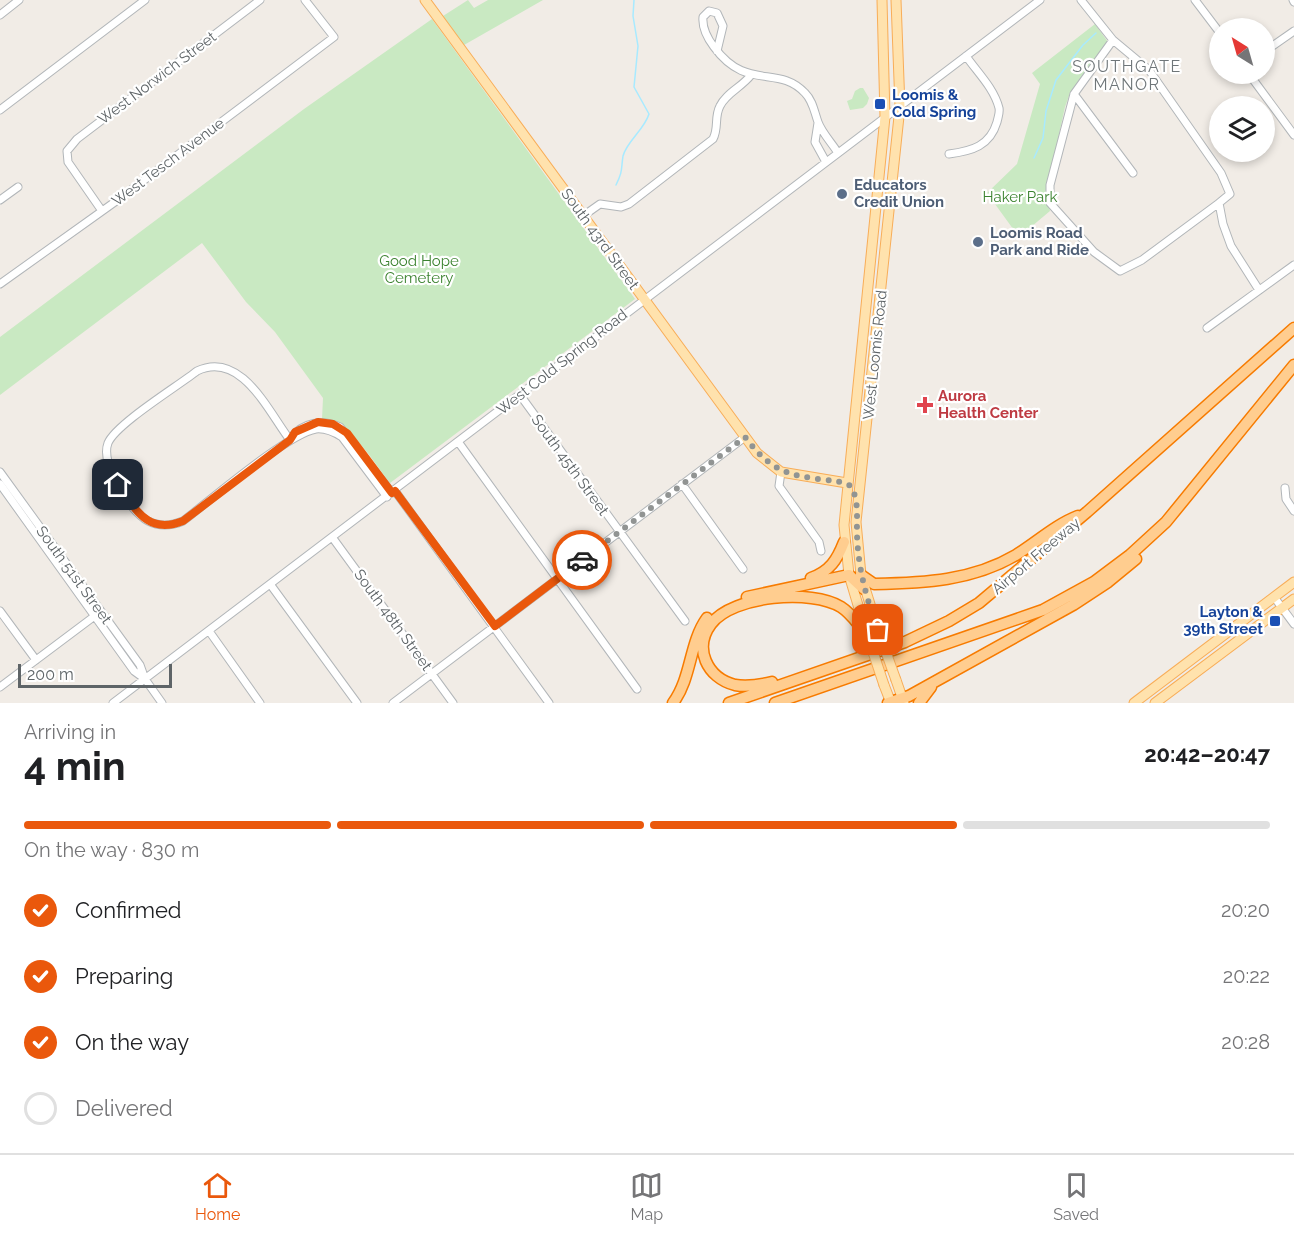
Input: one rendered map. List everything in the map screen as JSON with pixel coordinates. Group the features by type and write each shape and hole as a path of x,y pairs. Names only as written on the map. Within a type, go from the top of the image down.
{"highway":[{"name":"Airport Freeway","path":"729,703 905,642 949,621 979,603 1087,513 1110,490 1294,328"},
{"path":"775,703 1042,610 1094,582 1149,540 1192,492 1294,365"},
{"path":"861,575 874,584 930,582 963,576 1007,560 1065,521 1087,513"},
{"path":"890,703 903,701 1096,591 1146,549 1149,540"},
{"path":"786,588 825,572 837,560 844,542"},
{"path":"673,703 687,678 698,632 706,618 729,603 849,575 864,589"},
{"path":"850,662 832,664 765,684 742,686 723,681 714,674 705,660 702,644 711,623 723,613 741,606 793,596 816,597 842,608 872,632"},
{"path":"919,703 937,681"}],"main road":[{"name":"South 43rd Street","path":"425,0 745,437 763,458 781,472"},
{"name":"West Loomis Road","path":"882,0 885,117 847,483 844,542 849,575 872,632 896,680 903,701"},
{"name":"West Loomis Road","path":"890,703 884,685 861,575 857,513 900,107 896,0"},
{"path":"866,296 880,296"},
{"path":"851,446 854,470 860,483"},
{"path":"781,472 847,483 853,489 857,513"},
{"path":"1134,703 1294,582"},
{"path":"1155,703 1294,599"}],"street":[{"path":"0,15 19,0"},
{"path":"0,110 145,0"},
{"name":"West Norwich Street","path":"102,211 68,162 67,151 77,139 260,0"},
{"name":"West Tesch Avenue","path":"0,284 102,211 333,37 305,0"},
{"name":"West Cold Spring Road","path":"114,703 1040,0"},
{"path":"1081,0 1113,40 1149,70 1221,173 1230,194 1142,260 1120,271 1094,252 1050,203 1050,185 1074,94 1113,40"},
{"path":"1195,0 1209,18"},
{"path":"717,51 723,26 717,13 709,11 703,17 702,22 717,51 733,68 751,75 778,78 793,84 805,93 812,103 818,123 838,153"},
{"path":"1275,44 1294,31"},
{"path":"949,154 971,151 986,142 995,129 1000,111 992,92 966,56"},
{"path":"583,216 600,204 621,207 629,204 713,139 717,131 719,108 724,99 751,75"},
{"path":"1256,84 1294,135"},
{"path":"1074,94 1133,173"},
{"path":"818,123 815,142 826,162"},
{"path":"0,200 18,187"},
{"path":"1220,203 1231,246 1259,290"},
{"path":"1207,328 1294,265"},
{"path":"290,440 241,375 228,367 212,365 197,371 119,429 108,442 106,458 111,474 135,510 146,520 168,526 183,521 290,440 295,432 318,422 333,424 345,435 495,626 549,703"},
{"name":"South 45th Street","path":"520,394 686,621"},
{"path":"393,703 745,437"},
{"path":"459,442 637,688"},
{"name":"South 51st Street","path":"0,472 98,613 134,671 145,679 162,703"},
{"path":"781,472 779,486 819,542 821,551"},
{"name":"South 51st Street","path":"0,484 98,613"},
{"path":"682,484 743,569"},
{"path":"1285,488 1286,499 1294,511"},
{"name":"South 48th Street","path":"332,537 453,703"},
{"path":"270,585 357,703"},
{"path":"1274,597 1294,624"},
{"path":"0,612 36,660"},
{"path":"0,687 98,613"},
{"path":"209,631 260,703"}],"green space":[{"path":"468,0 474,8 488,0 543,0 464,45 443,16"},
{"name":"Good Hope Cemetery","path":"432,19 635,299 390,483 352,436 333,422 322,419 323,398 275,332 246,302 202,243 0,395 0,337 304,109"},
{"name":"Haker Park","path":"1095,24 1108,42 1070,93 1065,107 1046,193 1050,211 1019,237 987,193 1017,164 1040,84 1032,73"},
{"path":"863,88 869,98 867,104 863,108 850,110 847,101 852,99 855,91"}],"waterway":[{"path":"616,185 625,151 649,114 634,87 638,46 633,16 634,0"},
{"path":"1034,158 1043,138 1046,111 1056,80 1083,45 1096,33"}],"way so far":[{"path":"582,560 745,437 763,458 781,472 847,483 852,487 857,513 861,575 878,630"}],"place":[{"name":"Loomis & Cold Spring","path":"880,104"},
{"name":"Educators Credit Union","path":"842,194"},
{"name":"Loomis Road Park and Ride","path":"978,242"},
{"name":"Aurora Health Center","path":"925,405"},
{"name":"Layton & 39th Street","path":"1275,621"}],"district":[{"name":"SOUTHGATE MANOR","path":"1127,75"}],"route":[{"path":"118,485 135,510 146,520 168,526 175,524 183,521 290,440 295,432 309,424 327,423 340,427 347,433 392,493 395,491 495,626 582,560"}]}
